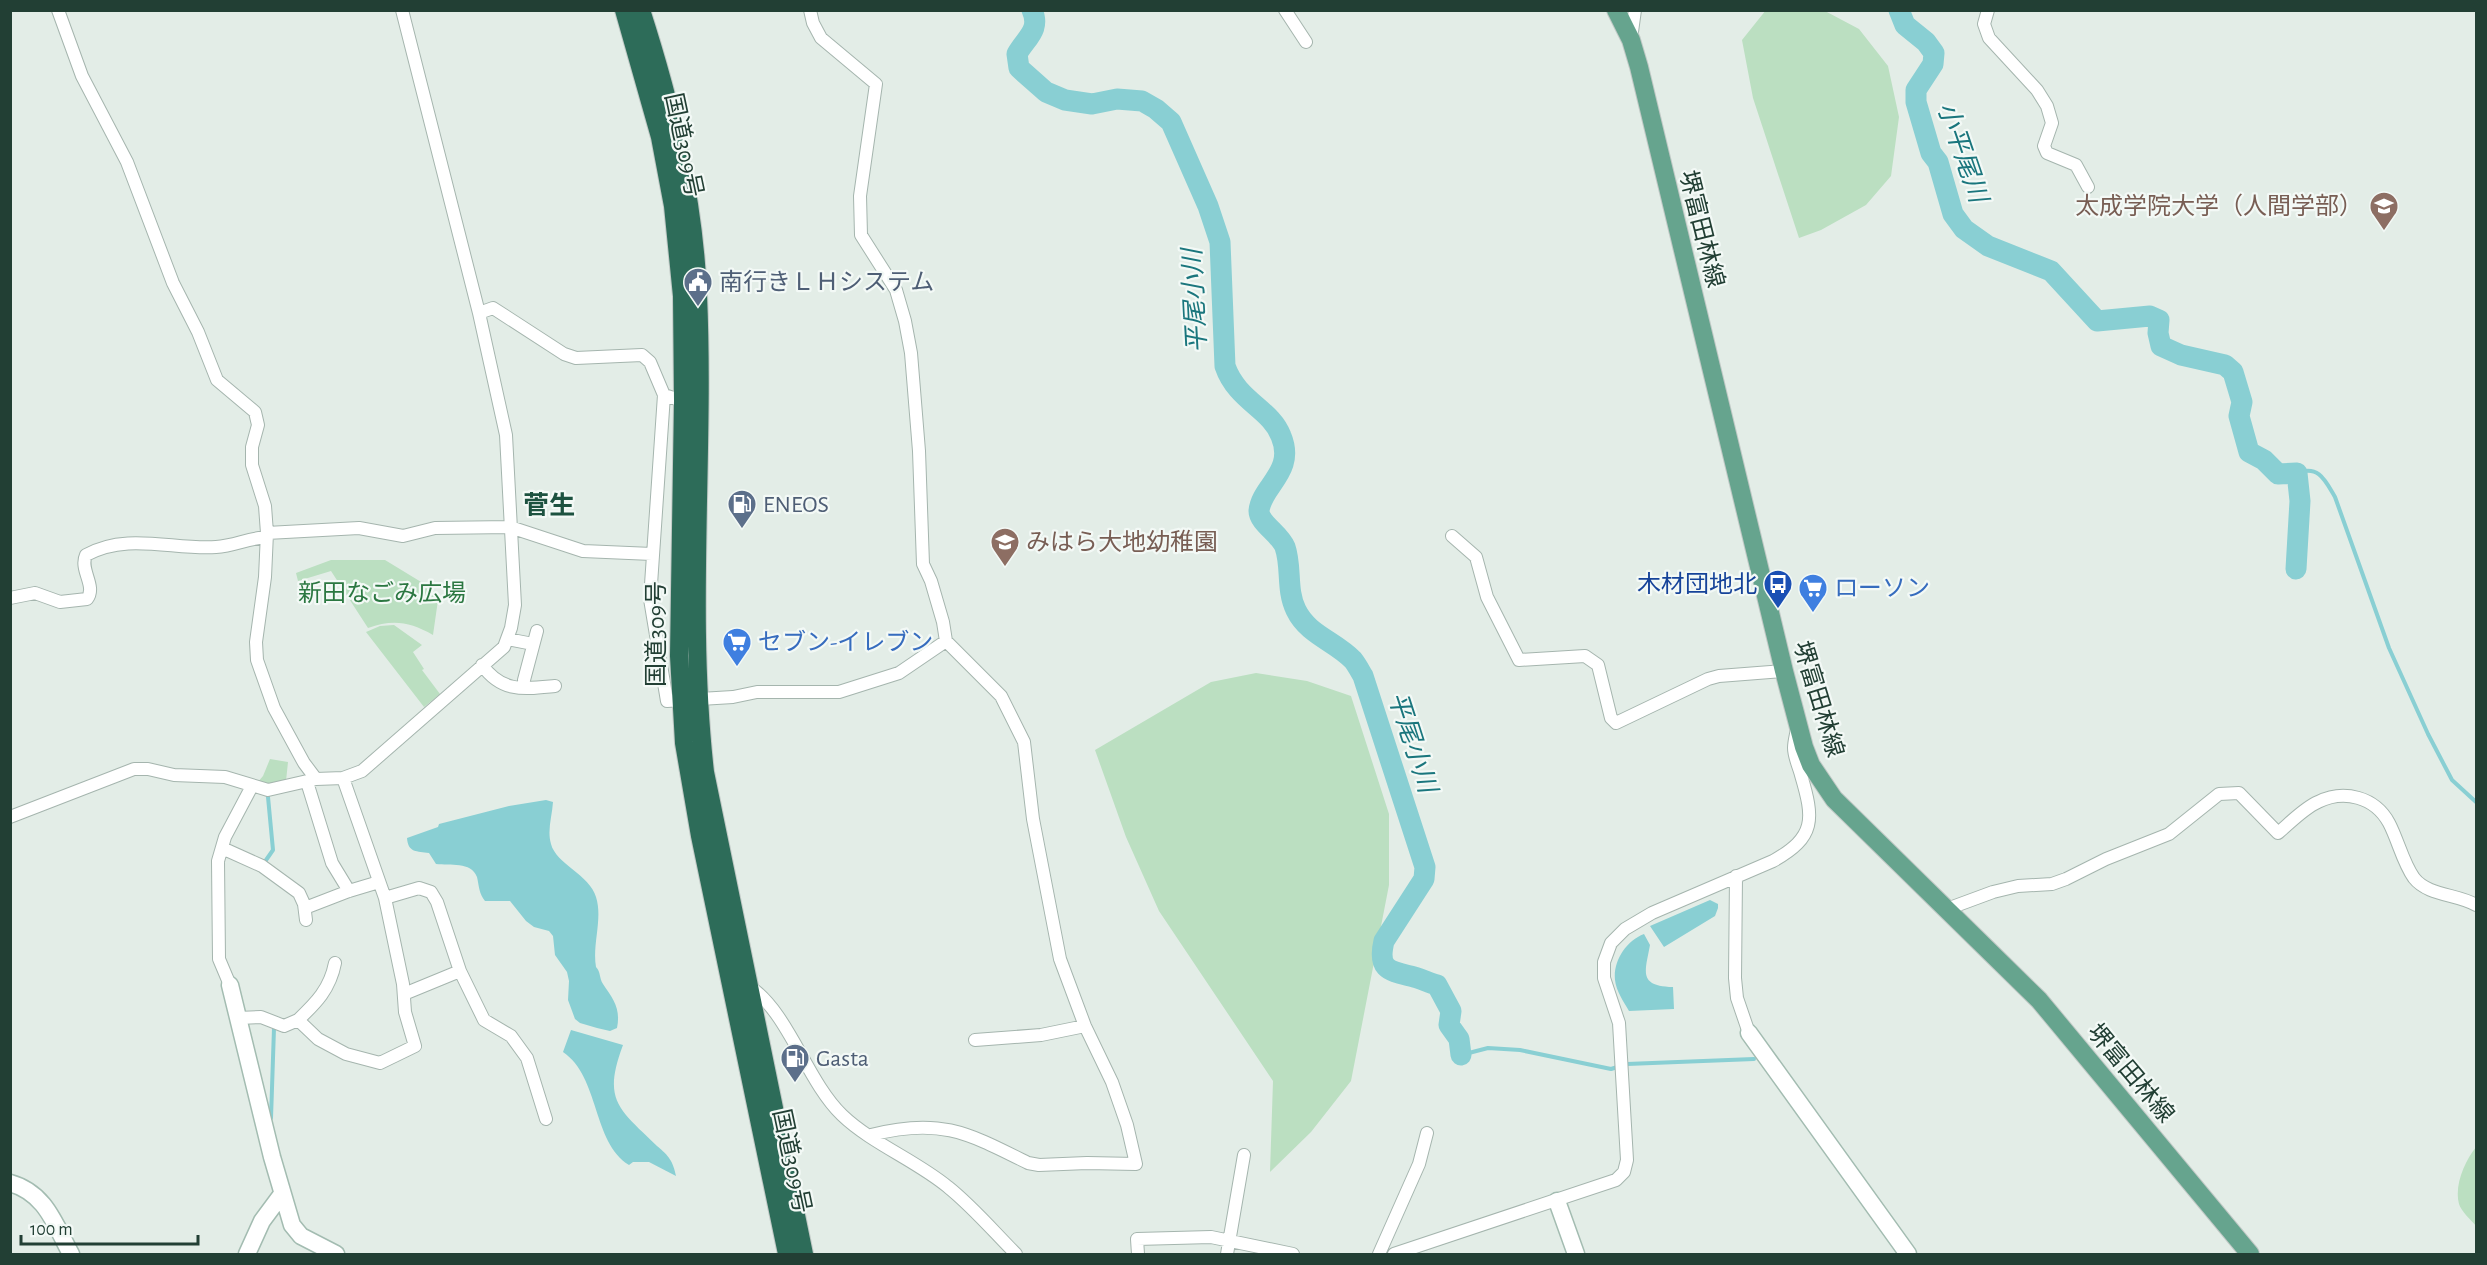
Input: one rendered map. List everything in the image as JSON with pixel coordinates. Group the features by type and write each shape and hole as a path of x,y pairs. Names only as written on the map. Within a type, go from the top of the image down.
{"highway":[{"name":"国道309号","path":"624,10 651,99 673,206 682,296 683,401 679,656 804,1254"},
{"name":"国道309号","path":"641,10 675,132 687,189 693,240 699,348 696,651 684,742 700,836 787,1254"}],"main road":[{"name":"堺富田林線","path":"1616,10 1631,40 1784,671 1811,765 1834,799 2038,999 2250,1254"}],"street":[{"path":"58,10 82,76 127,162 173,283 198,332 217,380 255,412 258,425 252,447 252,465 265,506 267,535 265,577 256,642 257,660 274,708 312,780 332,863 349,891"},
{"path":"10,817 135,769 148,769 174,775 225,777 268,790 312,780 343,778 362,771 504,646 511,628 515,605 506,435 479,313 402,10"},
{"path":"810,10 813,24 821,38 876,84 860,196 861,235 896,290 905,321 911,353 919,451 923,564 932,581 946,641 1001,696 1024,741 1033,819 1060,959 1085,1026 1124,1114 1136,1164 1039,1165 966,1133 943,1128 921,1127 871,1135"},
{"path":"1285,10 1306,42"},
{"path":"1631,40 1635,10"},
{"path":"1988,10 1984,24 1989,38 2037,90 2047,106 2052,123 2044,147 2047,153 2076,165 2088,186"},
{"path":"479,313 493,308 564,354 576,358 642,356 650,362 664,395 650,599 667,701 757,692 839,692 899,673 946,641"},
{"path":"664,395 683,401"},
{"path":"10,598 35,593 60,602 87,600 90,590 83,567 86,555 125,544 147,542 216,547 267,535 359,528 403,536 435,528 510,527 583,551 652,554"},
{"path":"1452,536 1476,558 1487,597 1519,660 1585,656 1593,660 1598,665 1611,718 1617,723 1708,679 1719,676 1784,671"},
{"path":"524,680 537,631"},
{"path":"507,639 533,644"},
{"path":"482,665 491,678 505,686 525,689 555,686"},
{"path":"1394,1254 1616,1180 1624,1172 1627,1160 1619,1023 1605,978 1604,962 1611,943 1625,929 1652,913 1791,851 1802,840 1809,825 1809,811 1794,750 1798,726"},
{"path":"298,1020 318,1039 346,1054 380,1063 415,1046 405,1012 404,994 385,898 343,778"},
{"path":"252,786 218,861 219,960 230,985 282,1194 292,1225 301,1236 333,1254"},
{"path":"1947,909 1993,892 2018,886 2052,884 2066,879 2169,834 2219,794 2239,793 2278,833 2316,802 2335,795 2367,800 2388,821 2414,877 2422,886 2476,905"},
{"path":"222,848 262,866 292,887 299,893 306,914 349,891 379,882"},
{"path":"1736,876 1735,978 1737,998 1749,1033 1908,1254"},
{"path":"385,898 419,888 431,892 437,902 460,971 484,1020 511,1036 527,1058 546,1119"},
{"path":"238,1018 261,1017 284,1026 298,1020 323,995 333,974 335,963"},
{"path":"404,994 460,971"},
{"path":"749,986 758,992 776,1014 817,1083 842,1115 948,1187 1016,1254"},
{"path":"975,1040 1041,1035 1085,1026"},
{"path":"1379,1254 1419,1164 1427,1134"},
{"path":"1227,1254 1244,1155"},
{"path":"10,1183 25,1187 43,1203 71,1254"},
{"path":"247,1254 262,1221 282,1194"},
{"path":"1557,1201 1576,1254"},
{"path":"1138,1254 1137,1239 1211,1237 1293,1254"}],"green space":[{"path":"1766,10 1825,11 1859,29 1888,66 1899,117 1891,176 1866,205 1821,230 1799,238 1753,98 1742,40"},
{"name":"新田なごみ広場","path":"331,560 385,560 431,588 438,600 433,635 417,627 401,623 385,623 368,628 331,571 298,581 296,573"},
{"path":"394,625 422,645 413,652 424,669 422,670 440,694 424,707 366,632 380,626"},
{"path":"1256,673 1307,681 1351,696 1389,814 1389,885 1351,1081 1311,1132 1270,1172 1273,1081 1159,911 1126,837 1095,750 1211,682"},
{"path":"270,759 288,762 286,781 267,785 257,783 263,776"},
{"path":"2476,1147 2476,1226 2459,1204 2458,1189 2461,1174"}],"water":[{"path":"546,800 553,802 549,834 554,851 587,882 596,897 598,914 596,967 615,1004 618,1015 617,1028 610,1031 580,1023 575,1019 568,1000 567,972 555,955 553,936 549,931 534,927 526,921 510,901 485,901 480,893 477,877 470,868 460,865 436,864 429,853 411,849 408,843 407,838 438,827 439,824 509,806"},
{"path":"1710,900 1718,904 1715,916 1664,947 1650,926"},
{"path":"1644,934 1650,945 1646,976 1654,984 1673,987 1674,1009 1629,1011 1620,996 1615,980 1616,966 1626,947"},
{"path":"571,1030 623,1045 614,1079 618,1103 624,1113 667,1156 676,1176 649,1162 633,1162 629,1165 617,1155 608,1141 584,1077 575,1063 563,1052"}],"waterway":[{"name":"平尾小川","path":"1032,10 1034,28 1017,54 1019,68 1046,92 1065,100 1092,104 1117,99 1142,101 1156,109 1171,122 1208,206 1220,242 1225,366 1237,388 1276,427 1284,449 1281,469 1261,502 1260,515 1285,547 1291,595 1301,619 1307,626 1346,653 1363,676 1425,867 1424,879 1384,941 1382,958 1387,968 1392,971 1437,985 1451,1011 1449,1025 1459,1039 1461,1055"},
{"name":"小平尾川","path":"1899,10 1905,25 1926,42 1934,53 1933,64 1916,90 1916,102 1931,153 1938,162 1953,214 1964,229 1988,246 2051,271 2097,321 2150,316 2159,320 2158,333 2161,346 2181,355 2225,365 2233,372 2242,402 2239,416 2249,452 2264,460 2278,474 2297,473 2300,501 2296,569"},
{"path":"2297,473 2305,471 2316,473 2324,480 2335,497 2389,648 2428,734 2452,780 2476,802"},
{"path":"264,863 273,850 268,797"},
{"path":"271,1118 274,1028"},
{"path":"1461,1055 1488,1048 1520,1050 1611,1069 1627,1064 1754,1059"}],"place":[{"name":"太成学院大学（人間学部）","path":"2384,232"},
{"name":"南行きＬＨシステム","path":"698,308"},
{"name":"ENEOS","path":"742,530"},
{"name":"みはら大地幼稚園","path":"1005,568"},
{"name":"木材団地北","path":"1778,610"},
{"name":"ローソン","path":"1813,614"},
{"name":"セブン-イレブン","path":"737,668"},
{"name":"Gasta","path":"795,1084"}],"district":[{"name":"菅生","path":"549,505"}]}
